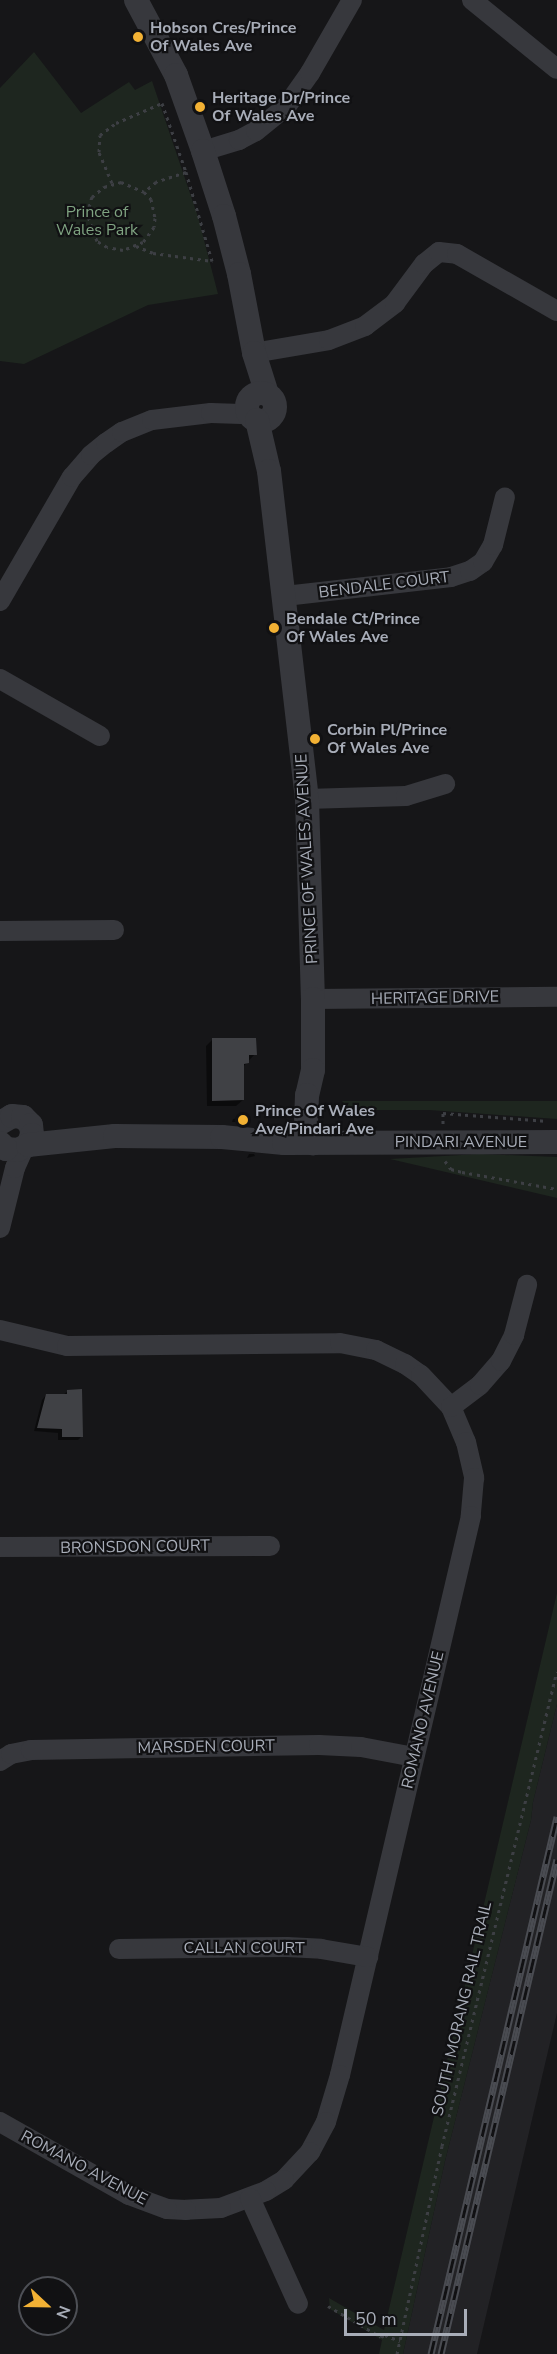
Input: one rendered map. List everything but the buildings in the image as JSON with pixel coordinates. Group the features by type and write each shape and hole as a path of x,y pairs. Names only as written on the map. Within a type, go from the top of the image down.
{"street":[{"name":"PRINCE OF WALES AVENUE","path":"136,0 176,75 203,151 239,274 254,353 258,407 269,471 285,596 307,799 313,999 313,1070 307,1095 313,1133"},
{"path":"203,151 239,140 256,131 286,107 310,73 352,0"},
{"path":"472,0 557,69"},
{"path":"254,353 329,340 365,326 395,303 424,264 439,252 457,254 557,311"},
{"path":"0,601 72,477 91,455 122,432 138,425 161,419 258,407"},
{"name":"BENDALE COURT","path":"285,596 451,577 470,571 483,562 493,546 505,497"},
{"path":"0,679 100,736"},
{"path":"307,799 406,796 444,784"},
{"path":"0,931 114,930"},
{"name":"HERITAGE DRIVE","path":"313,999 557,997"},
{"name":"PINDARI AVENUE","path":"444,1134 496,1128 557,1136"},
{"name":"PINDARI AVENUE","path":"11,1134 222,1137 313,1133 444,1134 557,1142"},
{"path":"0,1228 11,1134"},
{"path":"451,1407 480,1385 501,1361 514,1335 527,1285"},
{"name":"ROMANO AVENUE","path":"0,1330 42,1342 88,1347 320,1343 357,1345 376,1350 405,1364 435,1388 451,1407 460,1424 472,1460 473,1498 332,2105 320,2136 297,2167 284,2180 250,2198 221,2208 202,2211 167,2209 147,2203 0,2122"},
{"name":"BRONSDON COURT","path":"0,1547 270,1546"},
{"name":"MARSDEN COURT","path":"0,1761 11,1754 32,1749 319,1745 361,1747 414,1757"},
{"name":"CALLAN COURT","path":"119,1949 287,1947 321,1949 368,1957"},
{"path":"250,2198 298,2304"}],"path":[{"path":"112,183 99,152 100,135 116,123 162,103 186,172 212,261 153,253 136,246"},
{"path":"144,192 156,182 186,172"},
{"path":"112,183 128,184 144,192 151,199 155,218 150,235 136,246 123,250 107,247 97,241 88,221 88,207 92,197 112,183"},
{"path":"557,1122 443,1113 444,1160 455,1170 557,1189"},
{"name":"SOUTH MORANG RAIL TRAIL","path":"397,2354 442,2146 557,1672"},
{"path":"328,2306 381,2337 385,2335 400,2341"}],"shaded area":[{"path":"557,1704 557,2013 477,2354 403,2354 445,2161 531,1820 533,1802"}],"green space":[{"name":"Prince of Wales Park","path":"34,52 81,113 129,82 135,90 152,81 198,217 218,294 148,305 24,364 0,361 0,88"},
{"path":"342,1101 557,1101 557,1119 429,1110 351,1110"},
{"path":"479,1154 557,1157 557,1198 390,1159"},
{"path":"557,1593 557,1704 533,1802 531,1820 445,2161 403,2354 379,2354 382,2340 330,2309 329,2298 384,2330"}],"railway":[{"path":"431,2354 557,1817"},
{"path":"441,2354 557,1859"}],"place":[{"name":"Hobson Cres/Prince Of Wales Ave","path":"138,37"},
{"name":"Heritage Dr/Prince Of Wales Ave","path":"200,107"},
{"name":"Bendale Ct/Prince Of Wales Ave","path":"274,628"},
{"name":"Corbin Pl/Prince Of Wales Ave","path":"315,739"},
{"name":"Prince Of Wales Ave/Pindari Ave","path":"243,1120"}]}
